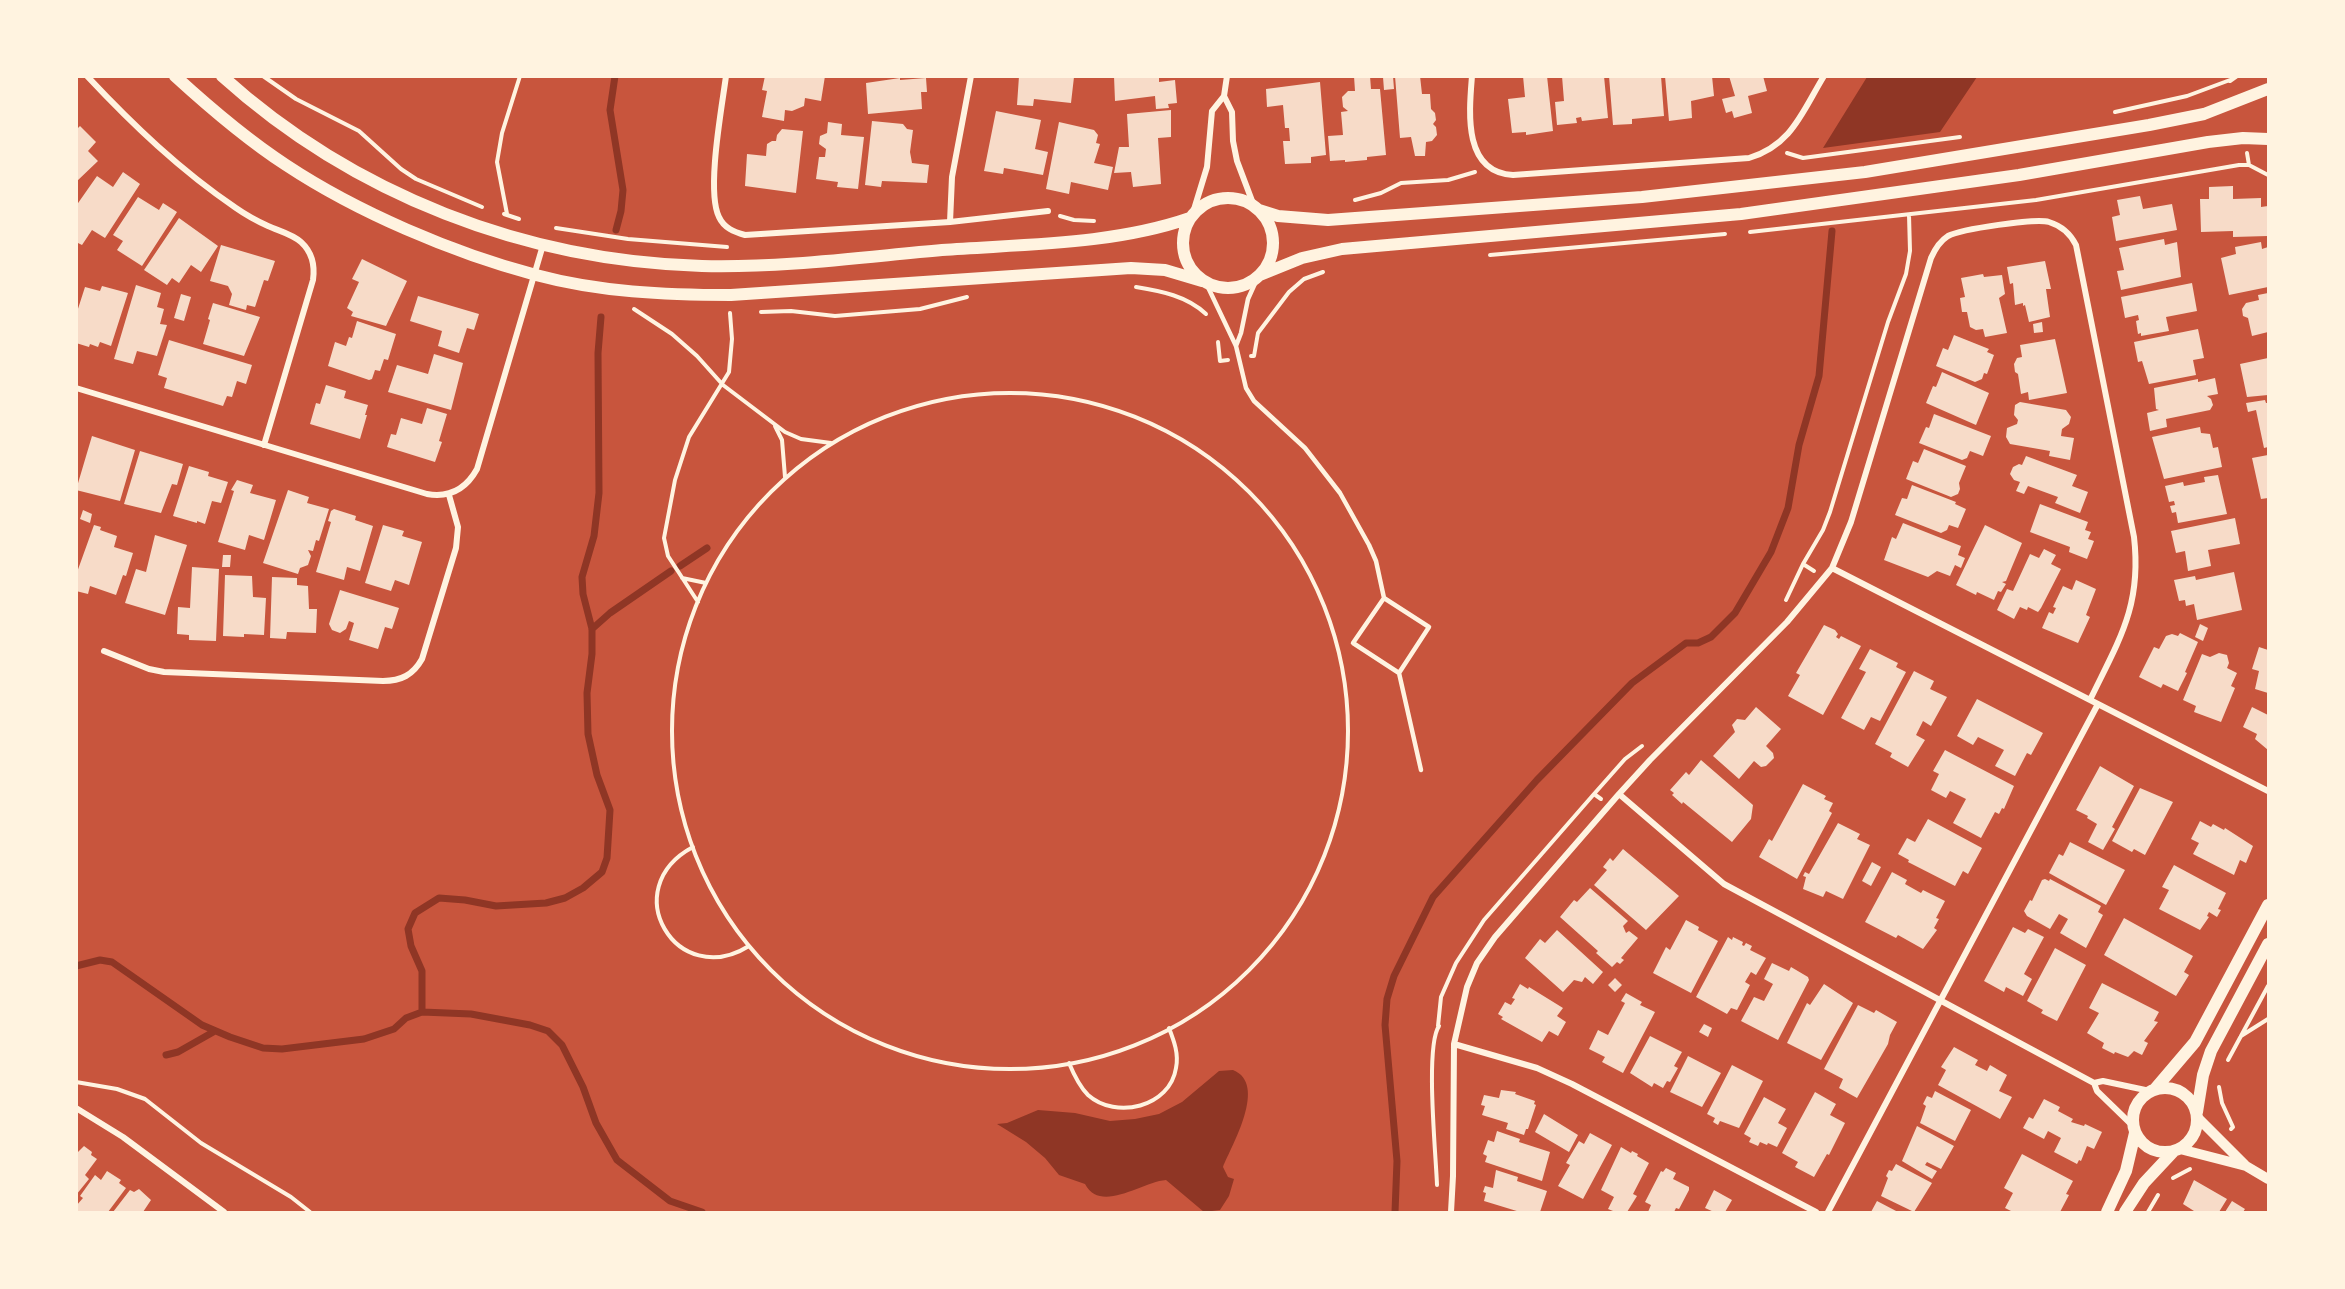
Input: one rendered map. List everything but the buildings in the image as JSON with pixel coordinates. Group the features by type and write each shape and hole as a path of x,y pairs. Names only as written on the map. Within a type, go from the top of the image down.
{"main road":[{"path":"222,76 268,115 311,147 357,174 430,209 501,234 543,245 622,260 701,266 758,265 1126,236 1191,217 1210,202 1221,198 1233,198 1278,216 1328,220 1642,197 1864,172 2089,136 2204,114 2268,89"},
{"path":"175,77 228,123 285,164 328,191 413,231 536,275 585,285 655,293 730,295 1131,267 1165,270 1219,288 1232,289 1302,258 1342,249 1741,213 2019,176 2208,142 2243,138 2268,139"},
{"path":"1257,208 1272,230 1274,242 1270,260 1258,277"},
{"path":"1191,217 1183,237 1184,257 1188,266 1204,282"},
{"path":"2106,1212 2126,1171 2136,1106 2195,1042 2268,905"},
{"path":"2125,1212 2144,1183 2176,1151 2194,1137 2203,1075 2211,1051 2268,944"},
{"path":"2152,1090 2176,1089 2193,1102 2198,1115"},
{"path":"2134,1129 2140,1141 2155,1151 2176,1151"}],"street":[{"path":"87,76 131,123 198,181 238,210 267,226 293,236 307,248 311,255 314,263 313,280 264,445"},
{"path":"726,76 716,141 715,206 719,218 726,227 734,232 745,235 950,222 1048,211"},
{"path":"950,222 952,177 971,76"},
{"path":"1191,217 1205,174 1212,111 1224,96 1227,76"},
{"path":"1472,76 1471,132 1475,146 1486,166 1492,171 1513,175 1749,158 1764,154 1778,146 1788,135 1824,76"},
{"path":"1224,96 1232,112 1233,141 1237,161 1257,208"},
{"path":"1451,1212 1455,1044 1467,987 1477,963 1495,937 1619,794 1787,622 1832,568 1851,522 1936,247 1947,237 1972,230 2039,220 2063,228 2076,245 2137,561 2136,586 2123,633 2090,700"},
{"path":"76,388 427,494 449,495 464,486 477,469 543,245"},
{"path":"104,651 149,669 164,672 384,681 407,676 413,672 422,659 456,548 458,527 449,495"},
{"path":"1832,568 2268,791"},
{"path":"1828,1212 2098,704"},
{"path":"1619,794 1724,884 2094,1083 2103,1081 2152,1090"},
{"path":"1455,1044 1537,1068 1563,1080 1816,1212"},
{"path":"2094,1083 2097,1092 2134,1129"},
{"path":"76,1108 123,1137 224,1212"},
{"path":"2198,1115 2246,1166 2268,1179"},
{"path":"2176,1151 2246,1166"}],"lane":[{"path":"1236,346 1248,299 1258,277"},
{"path":"1204,282 1216,300 1236,346 1246,388 1254,401 1305,448 1351,511 1376,561 1384,598 1429,627 1399,673"},
{"path":"1384,598 1353,643 1399,673 1420,770"}],"path":[{"path":"263,76 296,99 359,131 401,170 416,179 486,208"},
{"path":"507,215 497,162 502,133 520,76"},
{"path":"2111,112 2187,96 2236,76"},
{"path":"2230,80 2232,87"},
{"path":"1803,158 1966,136"},
{"path":"2246,152 2249,165 2268,176"},
{"path":"1346,200 1381,193 1401,183 1448,180 1486,166"},
{"path":"1048,211 1074,220 1104,219"},
{"path":"496,212 527,221"},
{"path":"1785,603 1796,575 1823,530 1830,512 1888,322 1906,274 1910,251 1909,215"},
{"path":"548,227 628,239 727,248"},
{"path":"1250,357 1254,356 1256,339 1261,327 1289,292 1304,279 1328,271"},
{"path":"1131,286 1165,292 1187,300 1212,321"},
{"path":"751,312 791,311 825,316 910,310 932,307 974,295"},
{"path":"698,603 668,556 664,538 675,480 689,436 705,408 723,385 729,372 732,339 730,305"},
{"path":"633,308 681,341 698,356 723,385 775,426 794,437 832,443"},
{"path":"730,313 741,313"},
{"path":"1218,337 1220,361 1226,360"},
{"path":"1341,652 1307,568 1265,511 1223,470 1197,450 1168,433 1129,415 1082,401 1009,394 958,397 902,411 832,443 785,478 733,538 706,583 686,633 680,657 672,719 674,776 680,806 693,847 712,890 749,946 772,971 813,1007 890,1047 920,1057 984,1070 1010,1071 1070,1063 1134,1045 1169,1028 1211,1001 1250,968 1282,929 1310,884 1332,829 1346,757 1349,720 1347,701 1337,681 1345,666"},
{"path":"775,426 782,440 785,478"},
{"path":"1803,564 1815,571"},
{"path":"682,578 706,583"},
{"path":"1594,794 1625,759 1644,745"},
{"path":"693,847 680,854 671,863 658,884 656,906 661,925 672,940 697,956 726,957 749,946"},
{"path":"2223,1070 2268,986"},
{"path":"2241,1036 2268,1019"},
{"path":"1437,1190 1433,1145 1434,1042 1438,1026 1448,1029"},
{"path":"1070,1063 1081,1087 1096,1100 1117,1108 1129,1108 1150,1102 1166,1091 1176,1069 1176,1047 1169,1028"},
{"path":"2222,1057 2228,1060"},
{"path":"2220,1080 2220,1095 2234,1127 2226,1133"},
{"path":"76,1082 117,1089 145,1100 201,1143 291,1197 310,1212"},
{"path":"2170,1182 2179,1173 2194,1168"},
{"path":"2148,1212 2162,1190"}],"shaded area":[{"path":"1867,77 1977,77 1940,132 1823,148"},
{"path":"1233,1070 1243,1077 1248,1101 1239,1130 1223,1167 1228,1177 1234,1179 1229,1196 1220,1210 1204,1212 1166,1180 1111,1196 1092,1193 1085,1184 1059,1175 1045,1158 1026,1142 997,1124 1007,1123 1038,1110 1075,1113 1110,1121 1159,1114 1182,1102 1219,1071"}],"waterway":[{"path":"615,76 610,110 623,190 616,230"},
{"path":"1395,1212 1397,1161 1385,1025 1387,999 1394,976 1433,897 1537,780 1632,683 1686,643 1698,643 1711,637 1735,613 1771,552 1788,508 1799,445 1819,376 1832,231"},
{"path":"422,1012 422,971 411,946 408,929 415,913 439,898 496,906 546,903 565,898 583,888 602,872 607,858 610,810 597,775 588,734 587,693 592,654 592,629 583,594 582,577 594,536 599,493 598,353 601,317"},
{"path":"680,566 707,548"},
{"path":"592,629 610,613 671,571"},
{"path":"76,966 100,960 112,962 202,1025 263,1048 282,1049 364,1039 394,1029 406,1018 422,1012 471,1014 530,1025 548,1031 562,1045 583,1087 596,1123 617,1160 670,1201 702,1212"},
{"path":"166,1055 178,1052 215,1031"}]}
